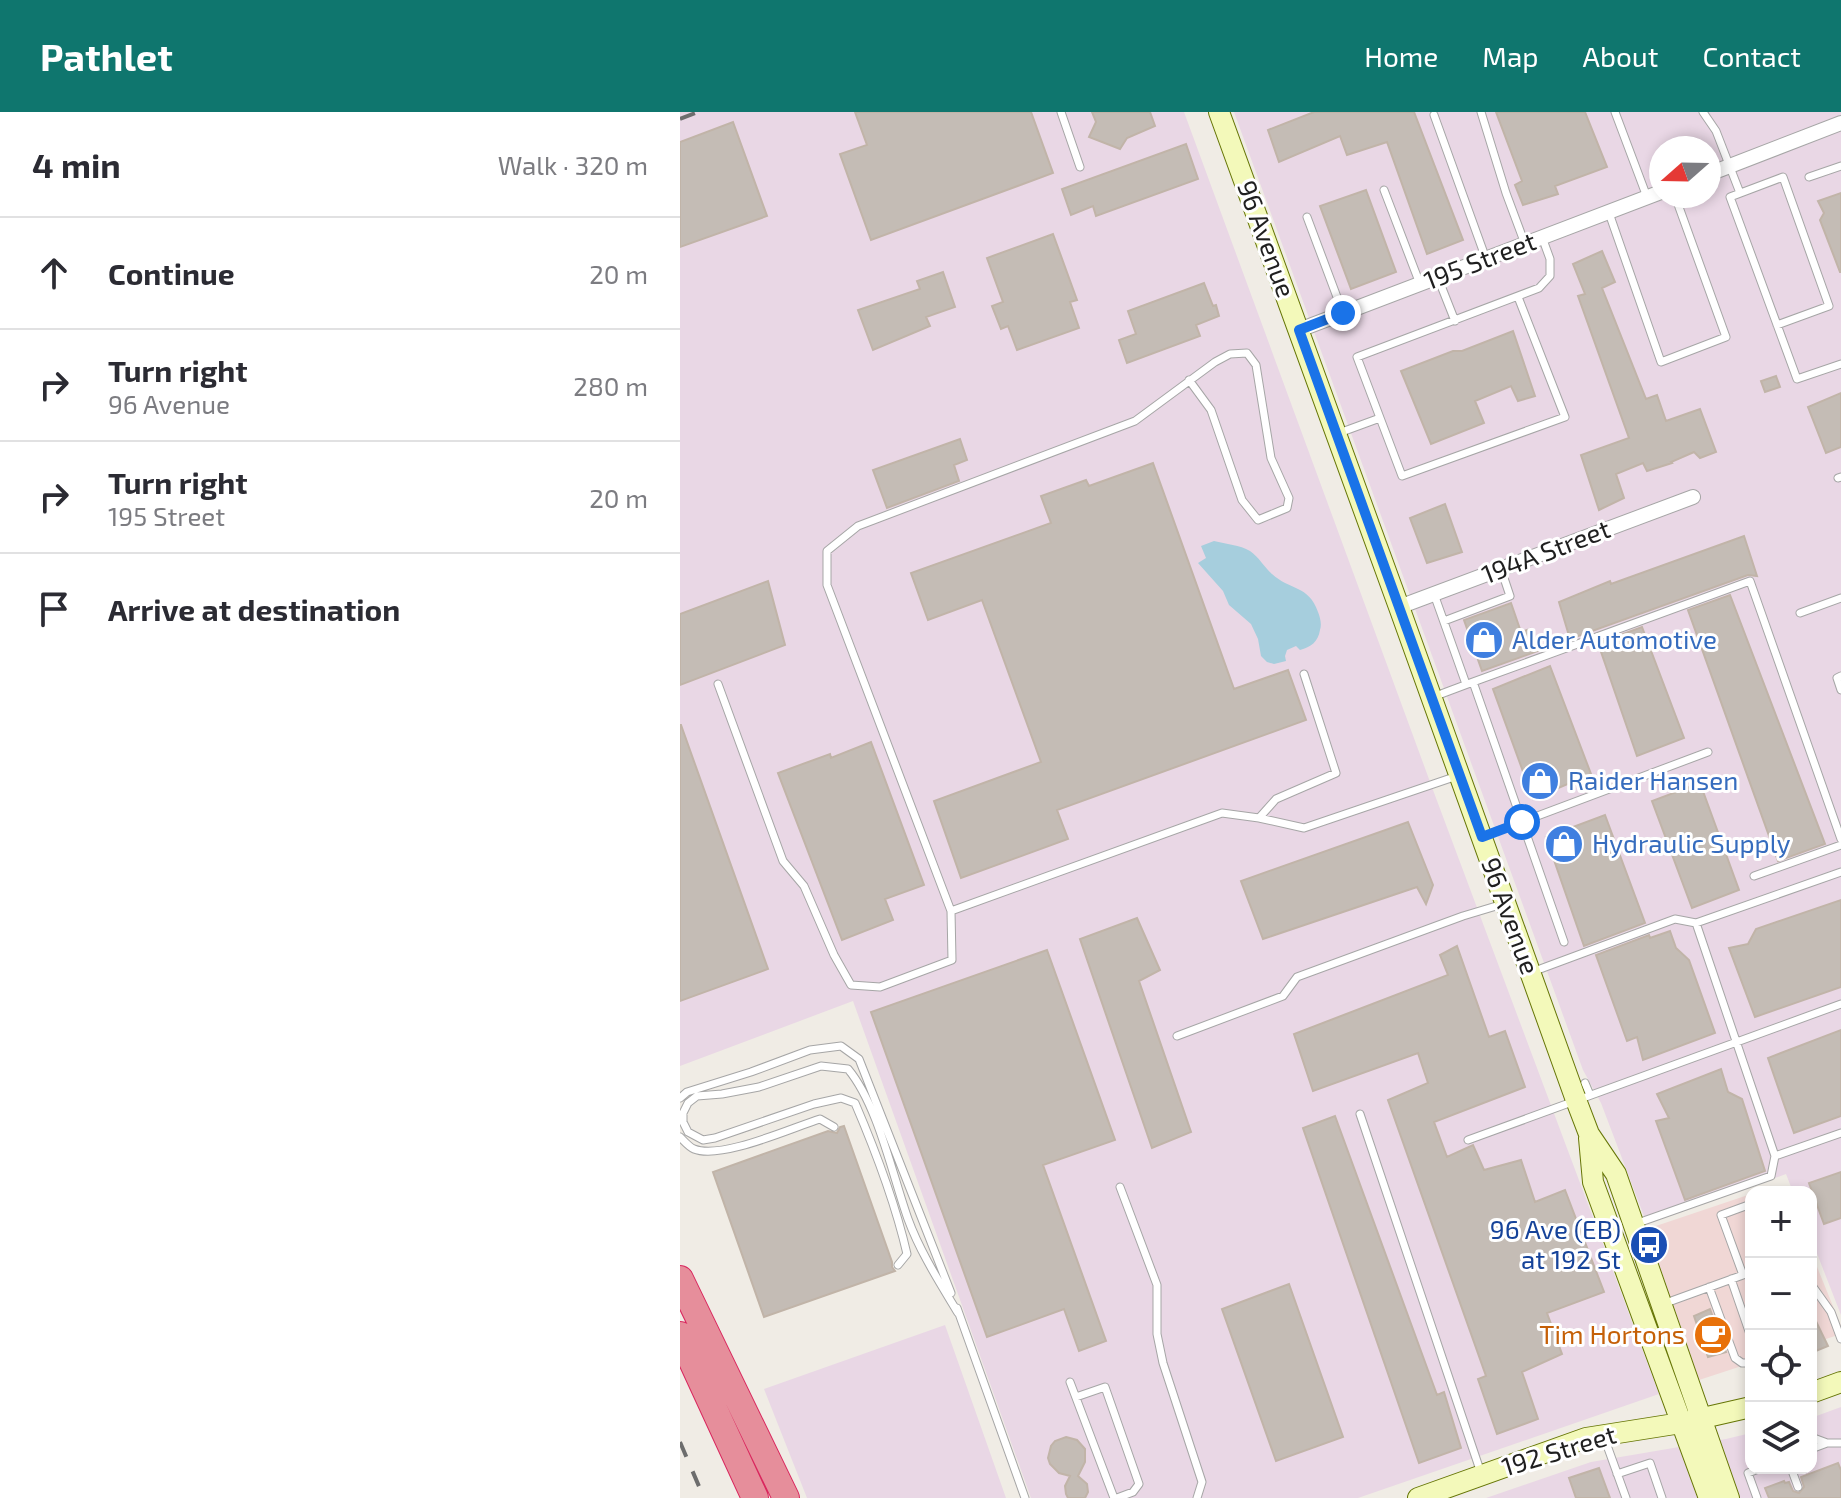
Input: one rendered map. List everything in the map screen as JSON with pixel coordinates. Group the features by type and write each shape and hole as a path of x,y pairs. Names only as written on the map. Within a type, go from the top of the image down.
{"highway":[{"path":"680,1279 786,1498"},
{"path":"680,1335 755,1498"}],"main road":[{"name":"96 Avenue","path":"1219,112 1529,972 1584,1093 1593,1182 1691,1420 1729,1498"},
{"name":"96 Avenue","path":"1589,1134 1616,1174 1661,1304 1709,1498"},
{"path":"1817,1391 1841,1382"},
{"name":"192 Street","path":"1418,1498 1586,1438 1745,1408"}],"street":[{"path":"1721,169 1841,123"},
{"name":"195 Street","path":"1299,330 1649,196"},
{"name":"194A Street","path":"1399,607 1693,497"}],"lane":[{"path":"1061,112 1080,167"},
{"path":"1481,112 1525,244"},
{"path":"1615,112 1649,183"},
{"path":"1703,112 1716,131 1740,193"},
{"path":"1434,115 1486,259"},
{"path":"1809,177 1841,166"},
{"path":"1777,325 1829,306 1783,177 1730,197 1777,325 1797,379 1841,364"},
{"path":"1384,190 1420,284"},
{"path":"1609,212 1661,362 1726,337 1679,208"},
{"path":"1307,217 1343,313"},
{"path":"1518,297 1565,417 1402,476 1357,357 1539,288 1550,276 1550,259 1542,237"},
{"path":"1437,277 1455,321"},
{"path":"718,684 783,861 804,886 834,955 851,985 880,987 952,960 951,911 827,585 827,551 858,526 1135,421 1189,380 1230,354 1247,353 1256,365 1271,458 1289,498 1287,508 1258,520 1242,500 1211,410 1189,380"},
{"path":"1337,434 1380,418"},
{"path":"1444,621 1510,596 1501,569"},
{"path":"1432,698 1750,581 1841,842 1754,876"},
{"path":"1434,594 1522,822 1564,942"},
{"path":"1800,613 1841,598"},
{"path":"1259,818 1276,799 1336,773 1304,674"},
{"path":"1841,676 1837,678 1841,690"},
{"path":"1482,837 1708,752"},
{"path":"951,911 1222,813 1304,828 1459,775"},
{"path":"1529,972 1675,919 1696,923 1841,872"},
{"path":"1177,1036 1283,996 1297,977 1505,903"},
{"path":"1633,1225 1771,1176 1775,1156 1696,923"},
{"path":"1468,1140 1584,1093 1841,1004"},
{"path":"680,1098 687,1092 810,1050 841,1046 859,1059 958,1313 1025,1498"},
{"path":"898,1265 907,1254 902,1229 855,1103 841,1098 814,1104 703,1140 688,1132 683,1122 688,1103 697,1096 759,1087 821,1066 848,1069 859,1083 870,1107 910,1222 958,1313"},
{"path":"1360,1114 1482,1475"},
{"path":"680,1137 695,1149 712,1151 731,1149 820,1119 834,1127"},
{"path":"1775,1156 1841,1133"},
{"path":"1120,1187 1157,1285 1157,1334 1163,1363 1202,1482 1197,1498"},
{"path":"1661,1304 1743,1275 1721,1215 1745,1206"},
{"path":"1731,1279 1745,1310"},
{"path":"1709,1287 1735,1358 1745,1363"},
{"path":"1817,1292 1831,1312 1841,1339"},
{"path":"1070,1382 1115,1498 1133,1492 1139,1484 1105,1387 1076,1397"},
{"path":"1603,1435 1626,1498"},
{"path":"1817,1439 1841,1443"},
{"path":"1817,1447 1827,1443"},
{"path":"1617,1474 1650,1463 1662,1498"},
{"path":"1748,1474 1757,1498"},
{"path":"1793,1474 1798,1487"}],"shaded area":[{"path":"680,112 1184,112 1659,1394 1358,1498 1031,1498 853,1001 680,1066"},
{"path":"1234,112 1841,112 1841,1315 1817,1253 1817,1186 1791,1186 1786,1174 1745,1186 1745,1189 1647,1224 1601,1103 1583,1070"},
{"path":"1745,1196 1745,1365 1699,1380 1647,1229"},
{"path":"1817,1267 1841,1326 1841,1334 1817,1342"},
{"path":"945,1325 1006,1498 807,1498 764,1389"},
{"path":"1841,1407 1841,1498 1486,1498 1591,1462 1745,1434 1745,1474 1817,1474 1817,1416"}],"water":[{"path":"1214,541 1250,551 1278,579 1304,592 1318,612 1321,623 1318,638 1300,650 1296,646 1287,650 1286,661 1267,662 1261,656 1251,624 1229,605 1223,591 1198,563 1206,558 1201,546"}],"building":[{"path":"855,112 1031,112 1053,173 871,240 840,154 867,145"},
{"path":"1092,112 1150,112 1155,126 1127,138 1120,149 1089,137 1096,122"},
{"path":"1314,112 1414,112 1463,240 1427,254 1387,142 1347,155 1340,136 1279,162 1268,130"},
{"path":"1496,112 1585,112 1607,167 1555,186 1558,194 1523,205 1515,185 1522,181"},
{"path":"733,122 767,216 680,247 680,142"},
{"path":"1186,144 1198,179 1096,216 1093,206 1071,215 1062,189"},
{"path":"1366,190 1396,272 1351,289 1320,206"},
{"path":"1841,193 1840,272 1820,220 1824,213 1818,201"},
{"path":"1053,234 1077,300 1070,302 1079,328 1017,350 1008,326 1001,329 992,306 1003,302 987,258"},
{"path":"1602,251 1615,282 1602,288 1646,399 1657,395 1666,421 1700,409 1716,452 1700,458 1694,452 1647,471 1643,463 1616,474 1624,498 1599,510 1581,455 1629,438 1578,296 1585,294 1573,264"},
{"path":"943,272 955,307 926,317 930,326 873,350 858,310 920,289 917,281"},
{"path":"1204,283 1219,316 1196,325 1200,336 1127,363 1119,340 1136,334 1128,311"},
{"path":"1513,331 1535,396 1518,401 1511,386 1475,401 1484,423 1431,444 1401,371"},
{"path":"1776,376 1780,387 1765,392 1761,381"},
{"path":"1841,393 1841,447 1826,453 1808,407"},
{"path":"960,439 967,460 954,465 959,481 887,508 873,470"},
{"path":"1153,463 1234,689 1288,670 1306,720 1057,810 1068,839 961,878 934,801 1041,762 982,600 928,620 911,573 1051,523 1041,496 1086,480 1089,486"},
{"path":"1445,504 1462,552 1427,563 1410,518"},
{"path":"1744,536 1757,576 1748,575 1570,639 1559,602 1610,581 1611,584"},
{"path":"768,581 785,645 680,685 680,614"},
{"path":"1730,595 1825,844 1778,861 1688,610"},
{"path":"1511,603 1521,632 1530,629 1538,651 1482,671 1464,620"},
{"path":"1642,627 1684,738 1637,756 1598,643"},
{"path":"1550,666 1591,774 1533,799 1493,689"},
{"path":"680,725 768,969 680,1001"},
{"path":"871,742 924,885 885,899 893,920 842,940 778,773 830,754 831,758"},
{"path":"1700,783 1739,890 1692,908 1652,801"},
{"path":"1605,815 1645,923 1584,946 1546,837"},
{"path":"1408,822 1433,885 1426,904 1417,887 1263,939 1241,881"},
{"path":"1841,900 1841,987 1755,1017 1729,948 1748,944 1756,929"},
{"path":"1137,918 1160,970 1139,981 1191,1132 1152,1148 1080,939"},
{"path":"1670,931 1676,948 1689,960 1715,1033 1643,1060 1637,1037 1627,1041 1596,955 1649,935 1650,938"},
{"path":"1457,946 1489,1037 1505,1031 1525,1087 1434,1122 1447,1157 1473,1145 1484,1170 1521,1160 1535,1202 1565,1190 1604,1292 1547,1313 1562,1354 1522,1372 1538,1419 1497,1434 1478,1379 1486,1376 1388,1100 1428,1083 1418,1053 1313,1091 1294,1034 1448,975 1440,955"},
{"path":"1047,950 1115,1140 1043,1165 1106,1341 1079,1351 1064,1309 987,1337 871,1012"},
{"path":"1841,1030 1841,1116 1794,1133 1768,1058"},
{"path":"1721,1069 1728,1092 1742,1099 1765,1171 1685,1200 1656,1121 1669,1118 1657,1094"},
{"path":"1335,1116 1437,1395 1444,1392 1461,1448 1419,1463 1303,1128"},
{"path":"844,1126 895,1271 764,1317 713,1172 828,1131 837,1133"},
{"path":"1841,1172 1841,1218 1824,1224 1817,1205 1817,1186 1810,1186 1809,1183"},
{"path":"1289,1284 1343,1437 1276,1461 1222,1309"},
{"path":"1710,1309 1726,1352 1708,1357 1694,1316"},
{"path":"1817,1323 1828,1346 1817,1351"},
{"path":"1066,1437 1077,1440 1085,1449 1085,1462 1078,1476 1087,1484 1085,1498 1068,1498 1065,1486 1070,1476 1059,1473 1048,1458 1055,1441"},
{"path":"1838,1463 1841,1498 1769,1498 1765,1488 1784,1481 1799,1493 1804,1487 1801,1477 1817,1474 1817,1471"},
{"path":"1599,1468 1610,1498 1576,1498 1569,1478"}],"railway":[{"path":"680,119 698,112"},
{"path":"680,1442 704,1498"}],"place":[{"name":"Alder Automotive","path":"1484,640"},
{"name":"Raider Hansen","path":"1540,781"},
{"name":"Hydraulic Supply","path":"1564,844"},
{"name":"96 Ave (EB) at 192 St","path":"1649,1245"},
{"name":"Tim Hortons","path":"1713,1335"}],"route":[{"path":"1343,313 1299,330 1482,837 1522,822"}]}
